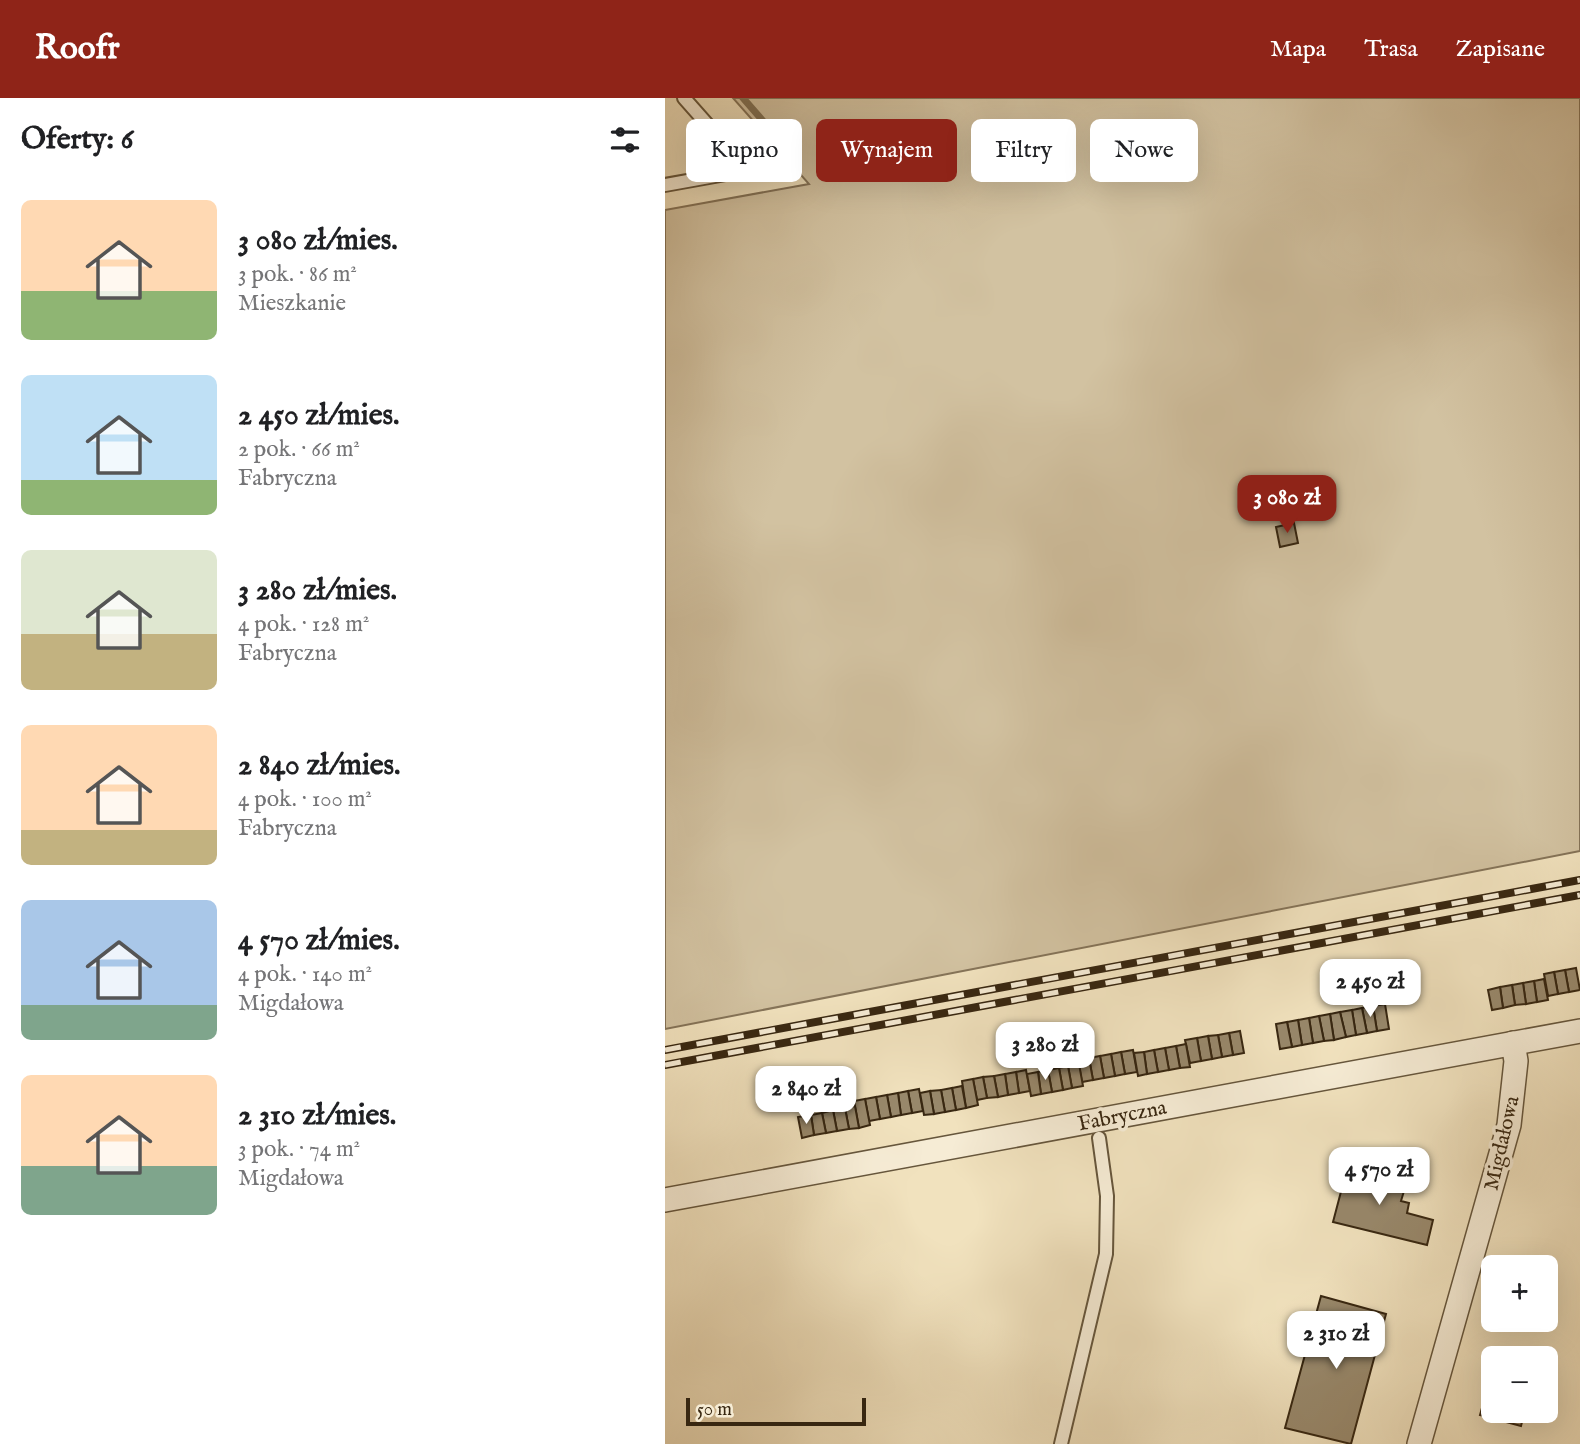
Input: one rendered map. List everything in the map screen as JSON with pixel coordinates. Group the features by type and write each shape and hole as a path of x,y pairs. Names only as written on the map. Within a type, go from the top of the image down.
{"street":[{"name":"Fabryczna","path":"665,1200 1580,1031"},
{"name":"Migdałowa","path":"1419,1444 1509,1125 1516,1061 1513,1043"}],"lane":[{"path":"665,185 726,174 729,158 722,141 684,98"},
{"path":"1061,1444 1106,1254 1107,1196 1099,1138"}],"shaded area":[{"path":"733,98 1580,98 1580,851 665,1029 665,210 809,184 802,176 802,119 752,119"}],"building":[{"path":"1294,523 1298,543 1280,547 1276,527"},
{"path":"1576,968 1580,990 1569,992 1565,970"},
{"path":"1565,970 1569,992 1558,994 1554,972"},
{"path":"1554,972 1558,994 1548,996 1544,974"},
{"path":"1544,979 1548,1000 1537,1002 1534,981"},
{"path":"1534,981 1537,1002 1526,1004 1523,983"},
{"path":"1523,983 1526,1004 1515,1005 1512,985"},
{"path":"1512,985 1515,1005 1503,1008 1500,987"},
{"path":"1500,987 1503,1008 1492,1010 1488,990"},
{"path":"1385,1004 1389,1029 1377,1031 1373,1006"},
{"path":"1373,1006 1377,1031 1367,1033 1362,1008"},
{"path":"1362,1008 1367,1033 1356,1035 1352,1010"},
{"path":"1352,1010 1356,1035 1346,1037 1340,1012"},
{"path":"1340,1012 1346,1037 1334,1040 1330,1014"},
{"path":"1330,1014 1334,1040 1324,1041 1319,1016"},
{"path":"1319,1016 1324,1041 1313,1043 1309,1018"},
{"path":"1309,1018 1313,1043 1302,1045 1298,1020"},
{"path":"1298,1020 1302,1045 1292,1047 1287,1022"},
{"path":"1287,1022 1292,1047 1280,1049 1276,1024"},
{"path":"1240,1031 1244,1053 1233,1055 1229,1033"},
{"path":"1229,1033 1233,1055 1222,1057 1218,1035"},
{"path":"1218,1035 1222,1057 1212,1059 1208,1036"},
{"path":"1208,1036 1212,1059 1201,1061 1197,1038"},
{"path":"1197,1038 1201,1061 1190,1063 1185,1040"},
{"path":"1186,1044 1190,1067 1180,1068 1176,1046"},
{"path":"1176,1046 1180,1068 1169,1070 1165,1048"},
{"path":"1165,1048 1169,1070 1158,1072 1154,1050"},
{"path":"1133,1050 1137,1072 1125,1074 1121,1052"},
{"path":"1154,1050 1158,1072 1147,1074 1144,1052"},
{"path":"1121,1052 1125,1074 1115,1076 1111,1054"},
{"path":"1144,1052 1147,1074 1138,1076 1134,1053"},
{"path":"1111,1054 1115,1076 1104,1078 1100,1056"},
{"path":"1100,1056 1104,1078 1093,1080 1089,1058"},
{"path":"1089,1058 1093,1080 1082,1082 1078,1060"},
{"path":"1079,1064 1083,1086 1072,1088 1068,1066"},
{"path":"1068,1066 1072,1088 1063,1090 1059,1068"},
{"path":"1059,1068 1063,1090 1052,1092 1048,1070"},
{"path":"1026,1070 1030,1091 1019,1093 1016,1072"},
{"path":"1048,1070 1052,1092 1041,1094 1038,1072"},
{"path":"1016,1072 1019,1093 1008,1095 1005,1074"},
{"path":"1038,1072 1041,1094 1031,1096 1027,1074"},
{"path":"1005,1074 1008,1095 998,1097 994,1076"},
{"path":"994,1076 998,1097 987,1098 983,1077"},
{"path":"983,1077 987,1098 977,1100 973,1079"},
{"path":"973,1079 978,1105 966,1108 962,1081"},
{"path":"962,1086 966,1108 956,1110 952,1088"},
{"path":"952,1088 956,1110 945,1112 941,1090"},
{"path":"919,1089 923,1111 912,1113 908,1091"},
{"path":"941,1090 945,1112 934,1114 930,1091"},
{"path":"908,1091 912,1113 901,1115 898,1093"},
{"path":"930,1091 934,1114 924,1115 920,1093"},
{"path":"898,1093 901,1115 891,1117 887,1095"},
{"path":"887,1095 891,1117 880,1119 876,1097"},
{"path":"876,1097 880,1119 869,1121 865,1099"},
{"path":"865,1099 870,1125 859,1128 854,1101"},
{"path":"855,1106 859,1128 849,1129 845,1108"},
{"path":"845,1108 849,1129 837,1131 833,1110"},
{"path":"833,1110 837,1131 826,1133 822,1113"},
{"path":"822,1113 826,1133 814,1135 811,1115"},
{"path":"811,1115 814,1135 802,1138 798,1117"},
{"path":"1348,1165 1400,1178 1397,1189 1404,1191 1401,1201 1409,1203 1407,1213 1433,1220 1427,1245 1333,1222"},
{"path":"1321,1296 1386,1314 1351,1444 1285,1428"}],"waterway":[{"path":"743,98 761,119"}],"railway":[{"path":"665,1050 1580,880"},
{"path":"665,1065 1580,895"}]}
